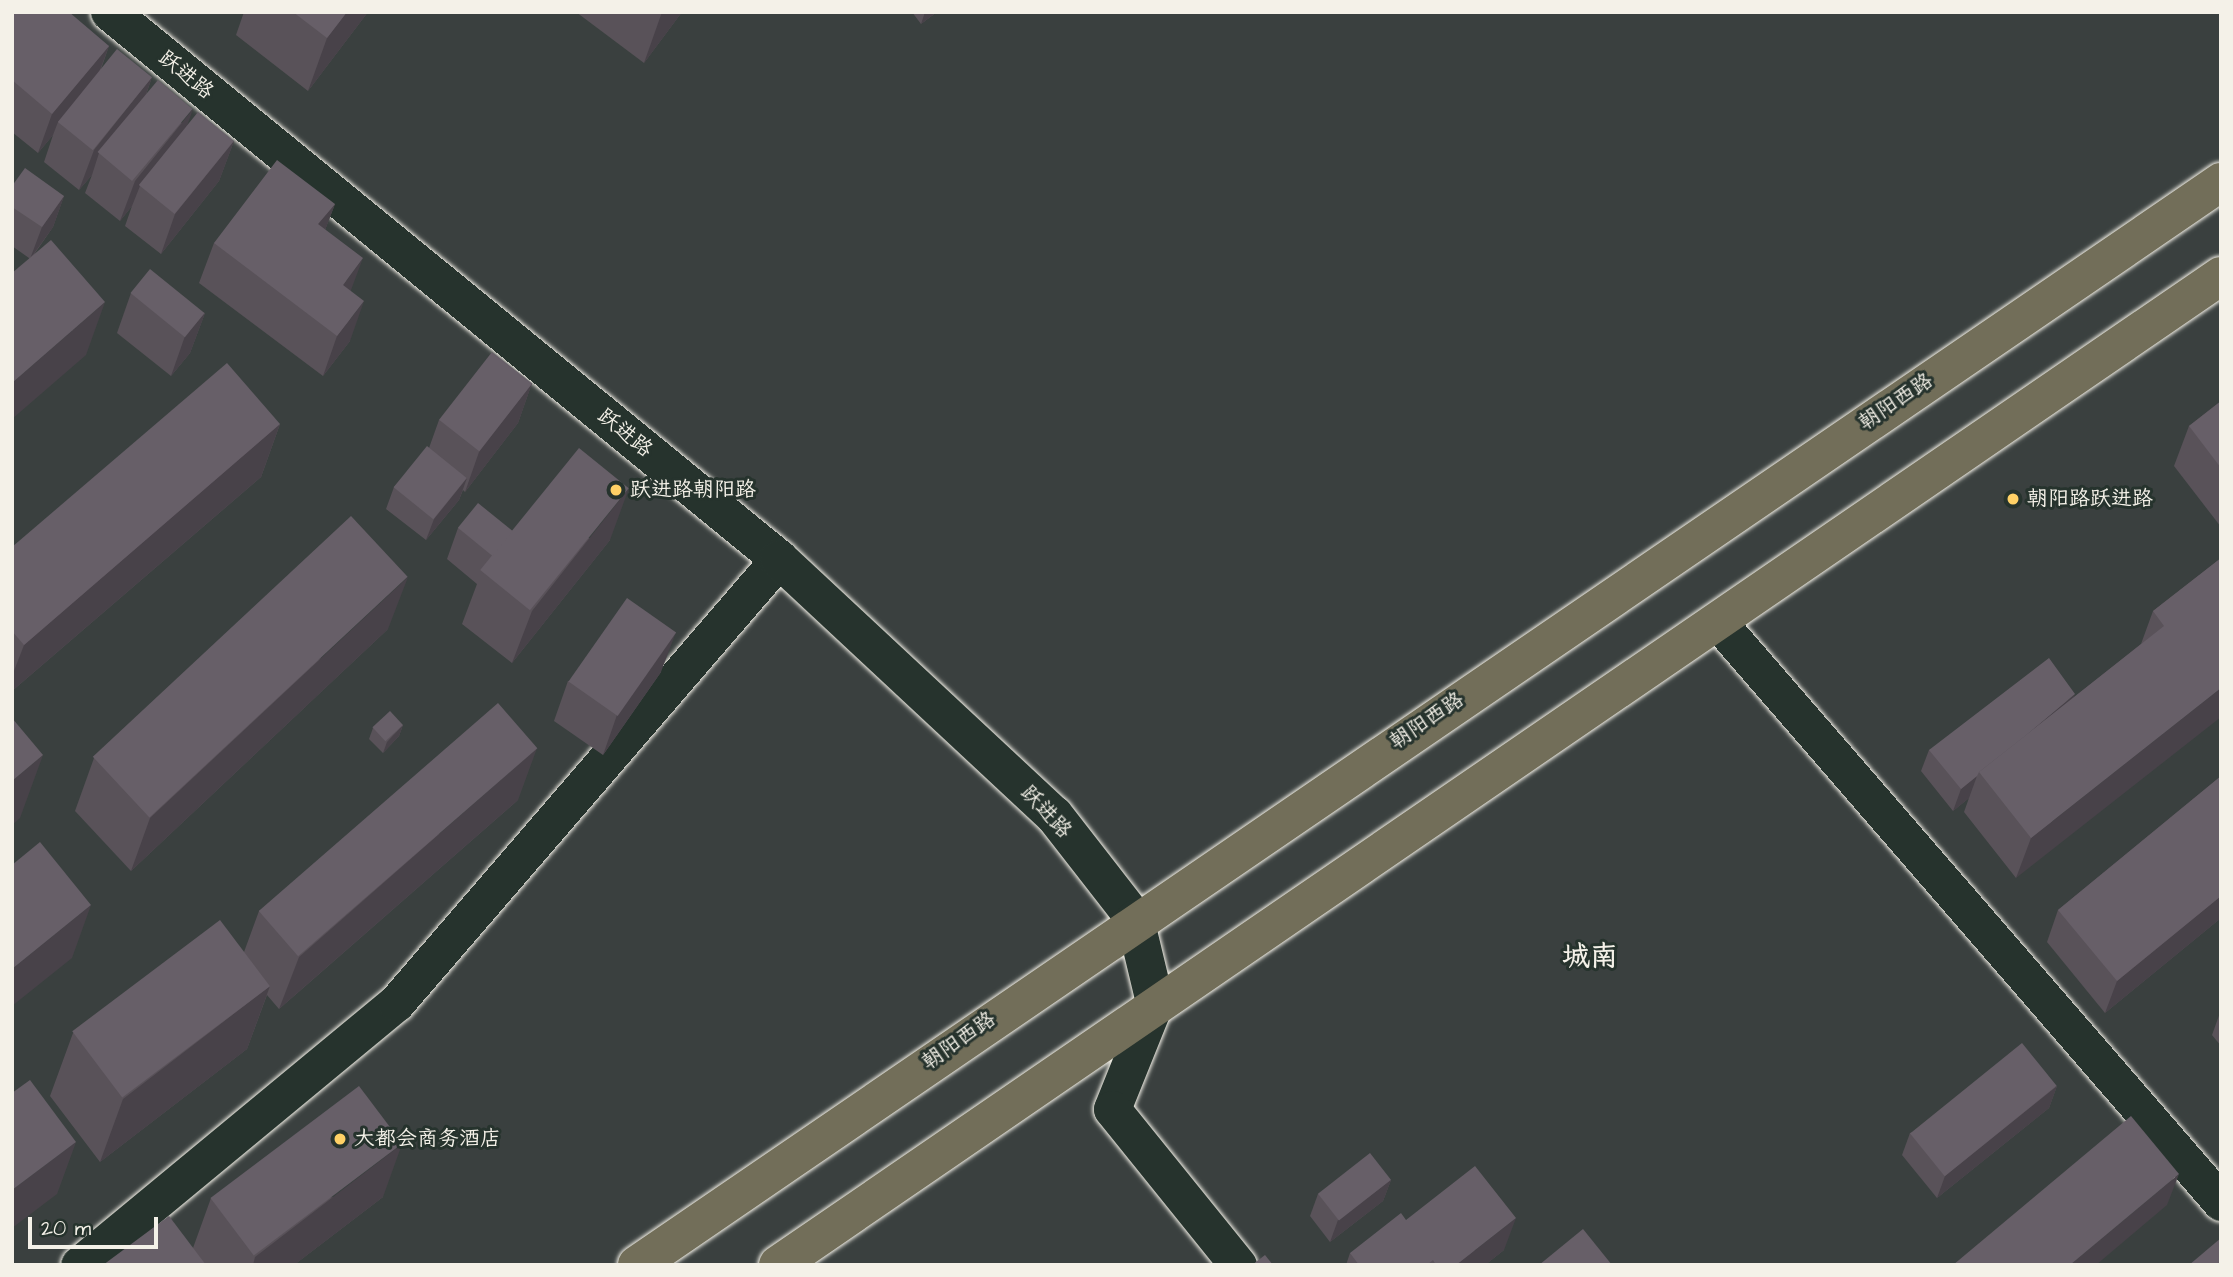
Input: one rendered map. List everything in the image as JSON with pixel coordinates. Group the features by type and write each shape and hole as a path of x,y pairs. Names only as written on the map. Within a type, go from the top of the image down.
{"main road":[{"name":"朝阳西路","path":"637,1265 1135,919 2221,182"},
{"path":"778,1265 1155,1002 1718,622 2221,276"}],"street":[{"name":"跃进路","path":"110,12 779,559 1054,815 1135,919 1155,1002"},
{"path":"79,1265 396,1003 779,559"},
{"path":"1718,622 2221,1202"},
{"path":"1155,1002 1112,1109 1238,1265"}],"building":[{"path":"12,12 69,12 109,46 52,114 12,80"},
{"path":"293,12 347,12 327,38"},
{"path":"117,49 152,77 93,150 58,122"},
{"path":"158,80 192,109 132,181 98,152"},
{"path":"198,112 234,141 175,214 139,185"},
{"path":"277,160 335,204 318,224 363,258 343,285 364,301 337,336 214,243"},
{"path":"25,168 64,196 42,227 12,207 12,186"},
{"path":"51,240 105,302 12,383 12,273"},
{"path":"150,269 204,313 185,337 130,293"},
{"path":"492,352 532,383 479,451 439,420"},
{"path":"227,363 280,424 24,645 12,631 12,547"},
{"path":"2221,401 2221,468 2189,426"},
{"path":"427,446 467,478 433,519 394,487"},
{"path":"579,448 629,488 530,610 480,570"},
{"path":"478,503 513,531 493,556 458,528"},
{"path":"351,516 408,577 149,817 93,757"},
{"path":"2221,558 2221,688 2031,838 1979,772 2164,626 2153,611"},
{"path":"627,598 676,632 618,716 568,682"},
{"path":"2049,658 2075,694 1961,789 1929,750"},
{"path":"498,703 537,748 298,956 259,911"},
{"path":"390,711 403,725 385,741 372,727"},
{"path":"12,718 43,755 12,781"},
{"path":"2221,776 2221,896 2117,981 2058,910"},
{"path":"40,842 91,905 12,969 12,865"},
{"path":"220,920 270,986 122,1098 72,1031"},
{"path":"2022,1043 2057,1086 1945,1176 1910,1134"},
{"path":"30,1080 76,1142 12,1190 12,1093"},
{"path":"359,1086 402,1144 254,1255 210,1198"},
{"path":"2131,1116 2179,1174 2070,1265 1953,1265"},
{"path":"1370,1153 1391,1180 1339,1220 1318,1194"},
{"path":"1475,1166 1516,1218 1456,1265 1436,1265 1433,1260 1427,1265 1359,1265 1350,1253 1401,1213 1406,1220"},
{"path":"169,1216 206,1265 103,1265"},
{"path":"1583,1229 1612,1265 1539,1265"},
{"path":"2221,1238 2221,1265 2189,1265"},
{"path":"1265,1255 1273,1265 1252,1265"}],"place":[{"name":"跃进路朝阳路","path":"616,490"},
{"name":"朝阳路跃进路","path":"2013,499"},
{"name":"大都会商务酒店","path":"340,1139"}],"district":[{"name":"城南","path":"1590,957"}]}
